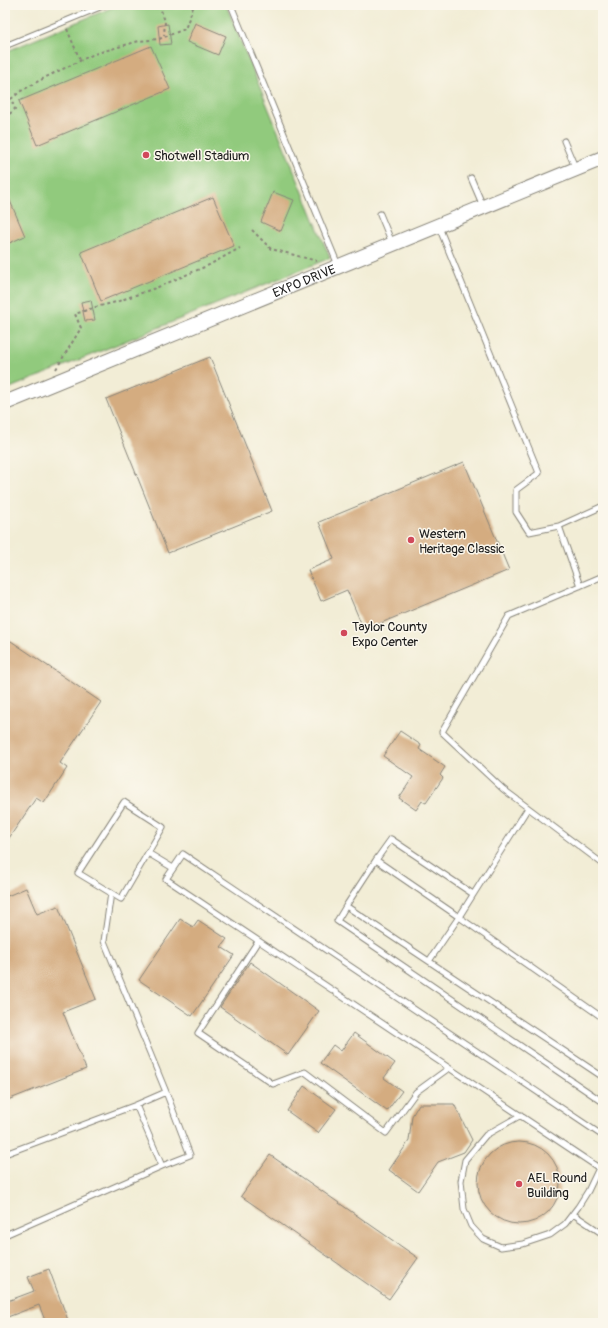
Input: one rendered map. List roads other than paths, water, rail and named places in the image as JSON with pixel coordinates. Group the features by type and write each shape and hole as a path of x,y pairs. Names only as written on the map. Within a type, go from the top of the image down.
{"street":[{"name":"EXPO DRIVE","path":"5,403 603,158"}],"lane":[{"path":"5,46 105,5"},
{"path":"231,5 339,267"},
{"path":"564,140 576,169"},
{"path":"471,178 484,207"},
{"path":"380,214 392,245"},
{"path":"438,226 539,473 516,490 516,512 529,532 559,526 603,506"},
{"path":"559,526 580,586"},
{"path":"603,576 509,616 442,732 503,788 603,864"},
{"path":"124,802 163,827 121,898 111,893 78,873 124,802"},
{"path":"429,961 459,917 528,808"},
{"path":"473,894 391,839 337,921 603,1102"},
{"path":"148,853 174,868"},
{"path":"521,1115 486,1136 465,1160 461,1181 464,1209 471,1226 483,1239 501,1247 523,1244 550,1235 565,1224 588,1191 601,1168 166,879 183,854 603,1136"},
{"path":"376,860 603,1018"},
{"path":"5,1235 190,1155 166,1092 104,941 111,893"},
{"path":"346,906 603,1077"},
{"path":"258,941 198,1033 273,1084 305,1072 386,1133 416,1092 449,1068"},
{"path":"5,1154 136,1105 166,1092"},
{"path":"136,1105 162,1166"},
{"path":"573,1214 603,1234"}],"place":[{"name":"Shotwell Stadium","path":"146,155"},
{"name":"Western Heritage Classic","path":"411,540"},
{"name":"Taylor County Expo Center","path":"344,633"},
{"name":"AEL Round Building","path":"519,1184"}]}
